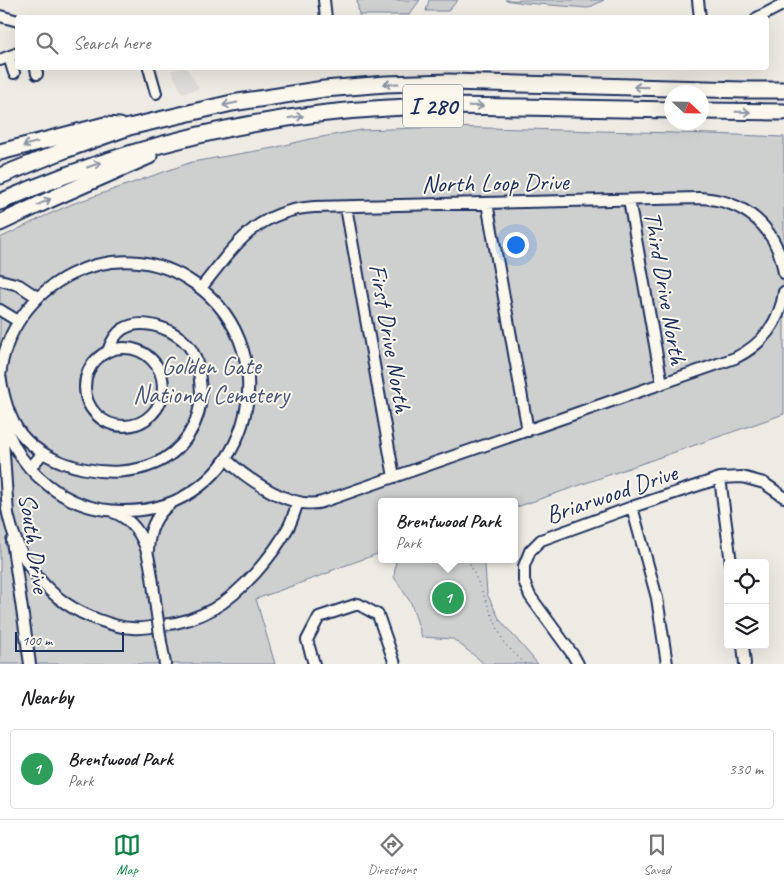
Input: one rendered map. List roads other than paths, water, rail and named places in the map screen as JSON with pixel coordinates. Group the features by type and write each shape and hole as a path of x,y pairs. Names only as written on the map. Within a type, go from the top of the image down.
{"highway":[{"name":"I 280","path":"0,176 129,127 216,106 324,89 386,84 479,83 760,90 784,88"},
{"name":"I 280","path":"0,202 45,183 150,147 196,135 283,118 386,108 457,106 664,110"},
{"path":"709,111 784,112"},
{"path":"0,152 105,124 129,127"},
{"path":"0,223 196,135"}],"street":[{"path":"324,0 326,15"},
{"path":"698,0 700,15"},
{"path":"763,15 784,4"},
{"path":"0,16 15,20"},
{"path":"9,57 14,74"},
{"path":"150,70 156,93"},
{"name":"North Loop Drive","path":"201,288 241,239 252,229 263,221 282,213 302,208 707,199 738,207 756,219 772,237 779,251 784,272"},
{"name":"Third Drive North","path":"629,200 662,384"},
{"path":"487,203 528,431"},
{"name":"First Drive North","path":"346,207 394,477"},
{"path":"108,351 123,348 138,351 150,358 159,371 162,385 160,400 152,413 140,422 124,425 110,423 97,415 88,402 85,388 88,373 96,360 108,351 116,335 133,325 158,327 174,333 191,348 196,358 201,399 196,422 182,444 167,457 148,466 106,471 82,468 60,462 31,445 12,421 5,402 0,375 3,348 18,321 38,297 52,285 70,274 88,267 114,262 138,262 163,268 182,276 201,288 217,303 230,320 242,345 247,368 249,392 246,410 236,441 226,459 206,480 166,507 157,518 151,534 148,552"},
{"path":"0,280 19,285 38,297"},
{"path":"226,459 264,488 298,502 318,504 729,361 742,355 764,337 772,326 780,308 784,292"},
{"path":"0,310 18,321"},
{"path":"0,397 2,413 18,453 43,482 65,497 80,504 117,514 131,522 141,535 148,552 165,664"},
{"name":"South Drive","path":"0,397 7,509 30,664"},
{"path":"30,468 43,453"},
{"path":"720,478 730,559"},
{"name":"Briarwood Drive","path":"578,664 530,596 524,581 524,566 530,551 541,540 720,478 742,478 764,483 784,497"},
{"path":"105,510 124,512 144,510 177,499"},
{"path":"7,509 12,532 24,559 53,594 91,617 127,628 138,628 173,624 199,616 218,607 253,575 278,544 289,526 298,502"},
{"path":"632,507 657,598 667,664"},
{"path":"314,664 306,640 319,617 358,604 378,616 395,664"},
{"path":"743,649 745,664"}],"place":[{"name":"Brentwood Park","path":"448,598"}],"park label":[{"name":"Golden Gate National Cemetery","path":"211,380"}]}
